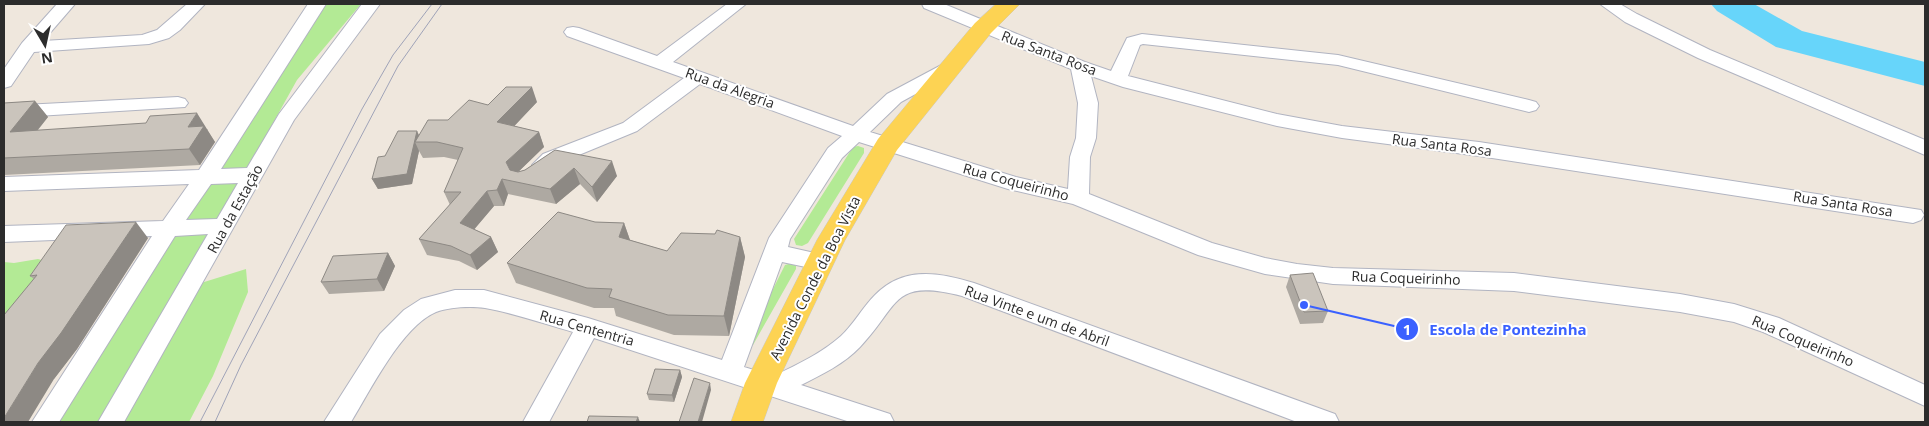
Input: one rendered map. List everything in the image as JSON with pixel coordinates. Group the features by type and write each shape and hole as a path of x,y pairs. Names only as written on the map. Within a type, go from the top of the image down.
{"main road":[{"name":"Avenida Conde da Boa Vista","path":"747,422 768,385 831,240 887,145 983,28 1009,4"}],"street":[{"path":"4,82 28,47 66,4"},
{"path":"28,47 144,40 163,34 196,4"},
{"path":"45,422 169,228 206,176 317,4"},
{"name":"Rua da Estação","path":"111,422 286,118 371,4"},
{"path":"661,62 737,4"},
{"name":"Rua Santa Rosa","path":"930,4 945,9 983,28 1116,79 1277,120 1342,132 1479,150 1913,215"},
{"path":"1609,4 1631,18 1704,54 1925,148"},
{"name":"Rua da Alegria","path":"573,32 661,62 887,145"},
{"path":"1116,79 1133,42 1142,40 1338,60 1529,106"},
{"path":"730,372 780,238 835,153 894,98 953,66"},
{"path":"1078,198 1080,157 1086,138 1088,104 1079,66"},
{"path":"524,178 550,159 630,127 699,76"},
{"path":"4,112 178,103"},
{"name":"Rua Coqueirinho","path":"887,145 1015,184 1078,198 1206,249 1265,266 1297,272 1374,278 1514,282 1671,301 1734,313 1772,325 1925,396"},
{"path":"4,184 254,174"},
{"path":"4,234 225,226"},
{"path":"775,252 820,262"},
{"name":"Rua Vinte e um de Abril","path":"768,385 808,371 849,343 884,298 901,285 922,280 966,289 1326,422"},
{"name":"Rua Cententria","path":"337,422 388,341 412,316 429,305 455,299 484,299 588,327 881,422"},
{"path":"536,422 588,327"}],"green space":[{"path":"323,4 361,4 297,80 214,229 102,422 52,422 215,175"},
{"path":"853,147 864,148 864,153 808,243 802,246 796,245 794,239"},
{"path":"38,259 55,264 4,350 4,262 14,263"},
{"path":"792,263 796,266 796,269 753,345 749,346 747,341 785,265"},
{"path":"246,269 248,292 213,376 189,422 121,422 201,283"}],"building":[{"path":"506,87 532,87 497,122 539,132 506,162 510,170 518,172 525,170 555,150 612,161 592,187 574,168 550,189 502,179 497,190 487,191 460,223 491,237 470,255 451,246 419,239 461,192 444,192 463,148 437,142 415,142 428,120 448,120 469,100 488,105"},
{"path":"35,101 10,132 146,123 150,116 197,113 188,127 204,126 189,149 4,158 4,103"},
{"path":"398,131 417,131 407,174 372,179 378,157 385,156"},
{"path":"558,212 595,222 624,223 619,237 667,251 681,233 715,234 717,230 740,237 724,316 668,315 609,297 612,289 587,288 507,263"},
{"path":"136,222 61,333 38,363 4,418 4,315 37,275 30,276 66,225"},
{"path":"388,253 377,279 321,282 333,256"},
{"path":"1313,273 1328,311 1304,312 1290,275"},
{"path":"655,369 680,370 672,395 647,394"},
{"path":"694,378 710,383 698,422 679,422"},
{"path":"589,416 638,417 636,422 587,422"}],"waterway":[{"path":"1729,4 1789,39 1925,74"}],"tram line":[{"path":"200,422 362,109 393,55 432,4"},
{"path":"215,422 241,365 398,66 442,4"}],"place":[{"name":"Escola de Pontezinha","path":"1304,305"}]}
